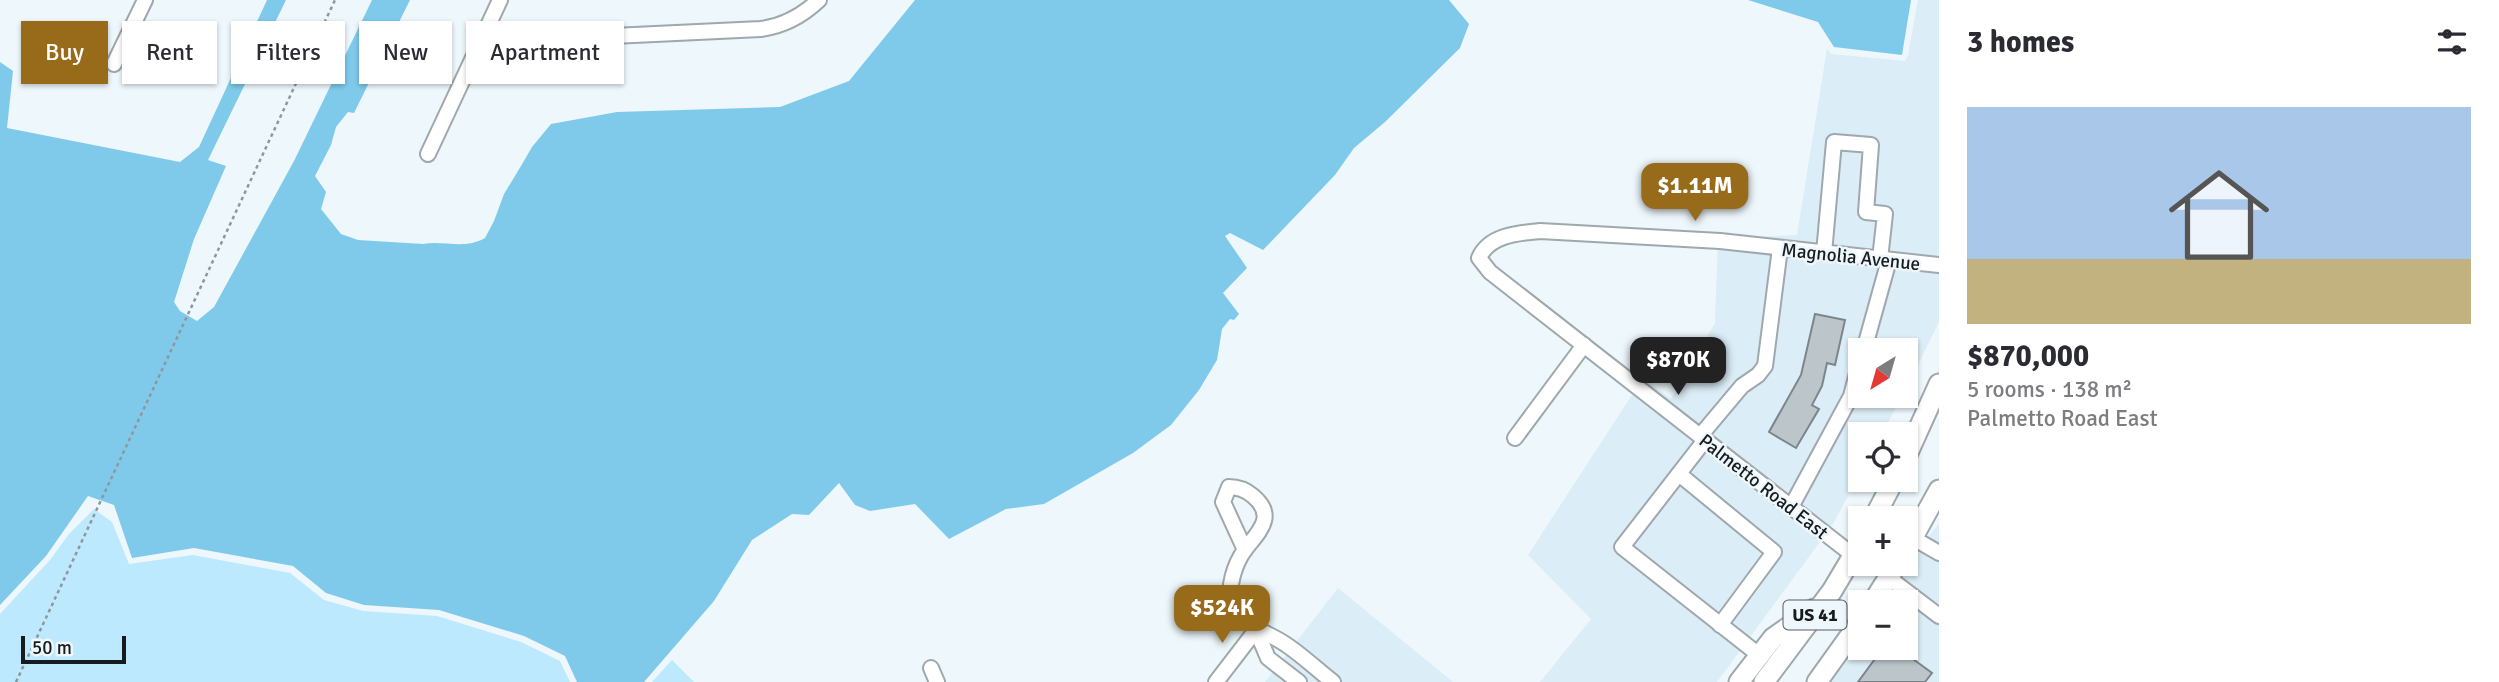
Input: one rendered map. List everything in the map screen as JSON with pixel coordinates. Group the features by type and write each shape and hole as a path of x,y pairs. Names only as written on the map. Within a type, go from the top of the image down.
{"main road":[{"path":"1918,433 1937,394"},
{"path":"1918,528 1939,490"},
{"name":"US 41","path":"1764,682 1823,603 1848,564"},
{"path":"1739,682 1773,638 1823,603"},
{"name":"US 41","path":"1817,682 1848,639"}],"street":[{"path":"114,64 145,0"},
{"path":"491,21 500,0"},
{"path":"624,35 773,28 794,20 819,0"},
{"path":"428,154 466,74"},
{"path":"1824,253 1834,142 1871,145 1866,212 1885,214 1885,259 1867,338"},
{"name":"Magnolia Avenue","path":"1479,258 1492,242 1521,232 1540,231 1720,242 1939,265"},
{"path":"1759,655 1622,547 1742,386 1758,375 1765,366 1780,248"},
{"name":"Palmetto Road East","path":"1479,258 1490,272 1702,438 1791,507 1848,544"},
{"path":"1515,438 1584,345"},
{"path":"1791,507 1848,402"},
{"path":"1679,474 1774,552 1720,625"},
{"path":"1918,547 1939,553"},
{"path":"1245,550 1234,572 1231,594 1237,611 1243,620 1256,630 1282,642 1333,682"},
{"path":"1898,576 1939,616"},
{"path":"1216,682 1256,630"},
{"path":"1256,630 1268,658 1299,682"}],"path":[{"path":"16,682 335,0"}],"shaded area":[{"path":"267,0 286,0 276,21 257,21"},
{"path":"372,0 410,0 400,21 362,21"},
{"path":"915,0 1449,0 1469,24 1460,48 1385,122 1354,148 1335,175 1263,250 1230,233 1225,236 1247,268 1223,293 1239,314 1234,320 1230,319 1222,329 1217,360 1199,390 1171,425 1133,453 1044,504 1006,509 949,539 915,504 870,511 855,505 839,483 809,515 792,514 752,540 714,601 644,682 577,682 565,656 524,636 439,610 364,605 326,593 293,566 194,548 132,558 114,505 88,496 46,556 0,605 0,62 13,71 7,128 180,162 199,147 231,78 231,84 245,84 208,160 226,166 194,239 174,302 180,311 197,321 214,307 294,161 331,84 345,84 345,56 359,27 359,84 368,84 354,113 348,112 336,127 331,145 315,176 326,192 321,209 341,234 358,240 462,244 485,238 504,194 532,147 551,124 617,112 780,107 849,81"},
{"path":"1748,0 1911,0 1902,55 1834,47 1818,22"},
{"path":"1918,0 1939,0 1939,322 1918,365 1918,338 1848,338 1848,408 1896,408 1888,422 1848,422 1848,492 1850,492 1833,524 1717,682 1540,682 1591,619 1528,555 1643,378 1671,399 1715,323 1718,239 1797,235 1827,49 1832,54 1905,61"},
{"path":"94,509 112,522 129,564 193,555 290,573 324,600 363,611 437,616 521,642 560,661 570,682 0,682 0,614"},
{"path":"1939,524 1939,682 1826,682 1848,652 1848,660 1918,660 1918,590 1889,590 1898,576 1918,576 1918,548"},
{"path":"1338,588 1453,682 1265,682"},
{"path":"672,660 694,682 652,682"}],"building":[{"path":"1815,314 1845,320 1835,365 1827,363 1822,386 1812,405 1819,409 1796,448 1769,432 1801,375"},
{"path":"1874,660 1914,660 1932,673 1925,682 1858,682"}]}
